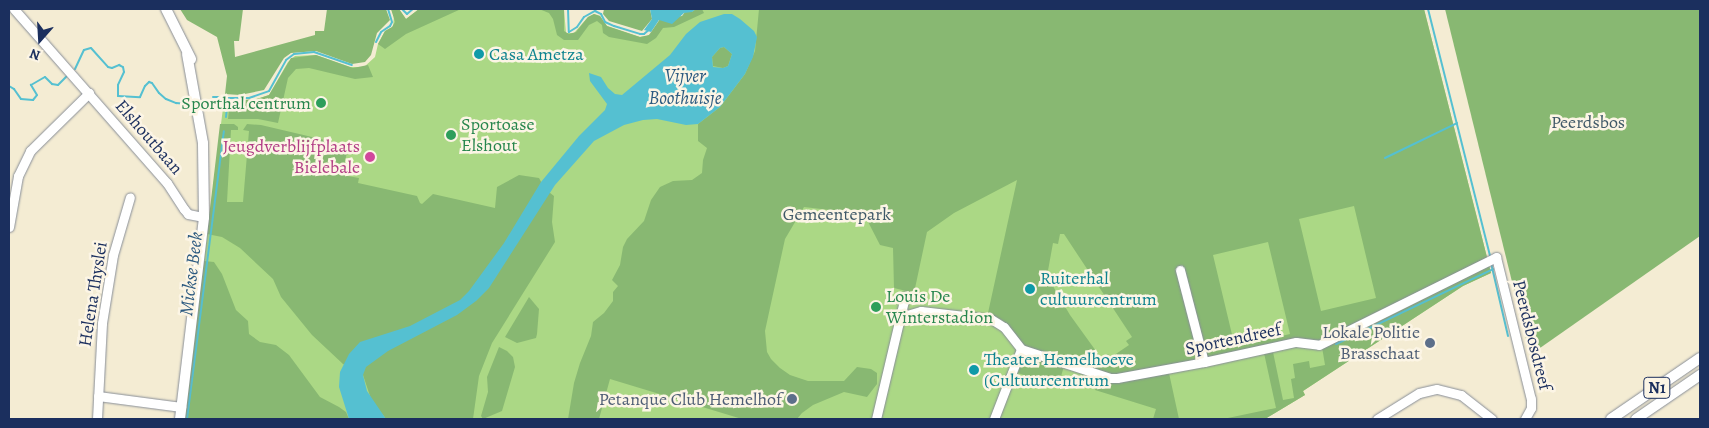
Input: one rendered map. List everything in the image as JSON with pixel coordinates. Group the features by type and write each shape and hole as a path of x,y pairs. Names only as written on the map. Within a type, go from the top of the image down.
{"main road":[{"name":"Elshoutbaan","path":"166,9 187,54 191,57 199,82 206,122 209,187 180,419"},
{"name":"N1","path":"1611,419 1700,358"},
{"name":"N1","path":"1636,419 1700,375"}],"street":[{"name":"Elshoutbaan","path":"14,9 170,187 188,214 204,217"},
{"path":"9,227 18,176 30,151 89,93"},
{"name":"Helena Thyslei","path":"97,419 102,323 113,255 130,197"},
{"name":"Sportendreef","path":"1021,349 1110,378 1204,362 1296,342 1320,345 1491,259"},
{"name":"Peerdsbosdreef","path":"1491,259 1531,399 1531,408 1525,419"},
{"path":"1180,270 1204,362"},
{"path":"876,419 904,298 916,312"},
{"path":"900,317 916,312 991,319 1004,327 1021,349 994,419"},
{"path":"1377,419 1419,393 1437,389 1461,395 1492,419"},
{"path":"98,396 181,407"}],"green space":[{"path":"180,9 243,9 239,41 234,41 235,57 315,35 315,31 324,31 327,9 386,9 390,20 377,33 371,55 365,62 352,64 316,51 291,53 284,58 264,90 240,95 225,94 227,76 217,37 187,20"},
{"name":"Gemeentepark","path":"391,9 399,9 406,19 419,9 564,9 566,33 574,33 588,17 594,14 600,16 607,26 640,37 647,36 696,9 1424,9 1491,273 1463,286 1303,391 1305,395 1265,419 184,419 224,100 250,101 269,95 288,62 295,56 316,55 350,67 364,67 375,57 378,44 385,31 393,27 394,16"},
{"path":"391,9 399,9 406,19 419,9 461,9 406,34 385,49 378,44 385,31 392,27 395,22"},
{"path":"539,9 564,9 564,31 569,34 576,32 588,17 594,14 600,16 607,26 640,37 649,35 660,19 682,16 685,12 692,12 696,9 702,9 704,13 674,27 663,28 656,38 647,44 609,37 603,33 602,25 597,21 589,25 578,40 564,40 557,35 553,19 549,13"},
{"path":"604,9 650,9 652,19 642,31 609,21 603,14"},
{"path":"759,9 1424,9 1491,273 1463,286 1303,391 1305,395 1265,419 1223,419 1276,408 1264,353 1169,373 1179,419 1153,419 1156,409 1095,390 1099,377 1064,366 1058,387 1018,373 1025,352 1022,342 1002,320 988,313 1017,180 954,213 927,232 914,293 894,288 893,248 880,245 864,214 804,207 785,239 765,331 767,352 780,368 790,375 808,381 844,381 857,367 871,369 877,373 877,384 867,397 844,392 813,405 797,419 742,419 610,379 599,419 568,419 574,383 591,336 593,322 604,313 613,301 613,292 618,286 612,280 620,265 623,247 627,239 644,221 651,200 660,187 673,181 692,180 702,173 703,160 707,148 698,141 698,124 720,107 745,74 755,51","holes":["1354,206 1376,298 1321,311 1299,219","1060,234 1064,234 1132,337 1126,341 1129,345 1110,358 1108,354 1095,362 1089,356 1096,351 1070,315 1047,276 1053,243 1058,244","1268,242 1290,334 1235,347 1213,255","1303,346 1311,349 1322,347 1325,365 1310,368 1309,361 1293,364 1295,378 1291,379 1294,398 1283,400 1273,352"]},
{"name":"Peerdsbos","path":"1445,9 1700,9 1700,236 1530,355"},
{"path":"724,47 732,54 728,66 723,68 713,66 712,57 720,48"},
{"path":"316,55 353,68 368,65 373,77 355,79 309,68 296,69 288,78 278,123 258,119 228,119 230,101 257,99 269,95 291,58"},
{"path":"220,124 234,124 238,127 238,130 231,130 227,202 243,202 249,131 243,130 247,124 261,125 346,145 348,148 342,175 359,178 358,183 417,196 422,204 433,194 495,208 497,187 519,175 539,178 545,189 554,196 552,222 555,242 492,343 479,376 473,419 386,419 371,399 363,375 343,364 312,335 281,297 273,279 240,248 222,237 207,234"},
{"path":"204,261 214,262 222,274 236,310 248,321 249,334 260,342 276,345 289,355 320,397 346,412 349,419 183,419"},
{"path":"529,297 539,309 536,338 517,343 505,337"},
{"path":"499,347 513,357 515,367 502,411 483,419 481,416 488,392 487,377"}],"water":[{"path":"650,9 696,9 692,12 684,13 672,24 659,20 651,32 644,30 652,19"},
{"name":"Vijver Boothuisje","path":"724,14 732,14 754,31 757,37 753,57 745,74 720,107 698,124 686,125 657,119 643,120 624,125 594,141 555,185 489,288 476,301 457,315 388,351 366,367 363,375 367,391 386,419 349,419 339,387 340,372 349,354 360,342 410,326 460,300 469,291 504,243 541,182 579,136 605,110 607,104 590,81 589,73 601,77 608,88 615,94 622,95 670,55 686,34 700,22","holes":["724,47 732,54 728,66 723,68 713,67 712,57 720,48"]}],"waterway":[{"path":"376,42 381,32 390,26 392,22 388,9"},
{"path":"402,9 407,14 413,9"},
{"path":"568,9 569,32 577,27 584,17 595,11 601,14 605,22 614,26 640,34 644,34 650,29"},
{"path":"1428,9 1490,255"},
{"path":"75,69 84,50 91,48 108,67 112,68 119,65 123,67 124,72 118,85 118,96 140,97 149,82 166,99 176,103 188,104"},
{"path":"225,98 249,98 269,91 286,60 294,54 314,52 352,65"},
{"path":"9,86 14,89 21,99 33,100 37,95 31,85 45,77 52,84 58,85 67,76"},
{"path":"213,97 218,97"},
{"name":"Mickse Beek","path":"226,117 228,98"},
{"path":"1385,158 1457,123"},
{"name":"Mickse Beek","path":"187,419 224,131"},
{"path":"1491,263 1508,336"},
{"path":"1336,344 1493,269"}],"place":[{"name":"Casa Ametza","path":"479,54"},
{"name":"Sporthal centrum","path":"321,103"},
{"name":"Sportoase Elshout","path":"451,135"},
{"name":"Jeugdverblijfplaats Bielebale","path":"370,157"},
{"name":"Ruiterhal cultuurcentrum","path":"1030,289"},
{"name":"Louis De Winterstadion","path":"876,307"},
{"name":"Lokale Politie Brasschaat","path":"1430,343"},
{"name":"Theater Hemelhoeve (Cultuurcentrum","path":"974,370"},
{"name":"Petanque Club Hemelhof","path":"792,399"}]}
